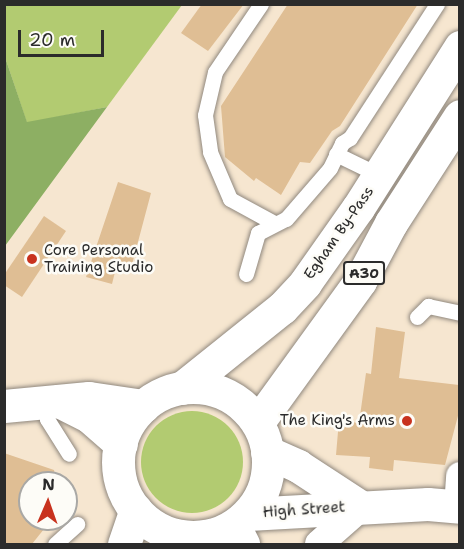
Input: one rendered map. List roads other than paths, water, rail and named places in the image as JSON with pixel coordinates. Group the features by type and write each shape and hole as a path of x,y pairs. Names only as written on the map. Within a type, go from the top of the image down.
{"main road":[{"name":"Egham By-Pass","path":"183,388 297,291 379,175 459,47"},
{"name":"A30","path":"262,437 360,281 391,223 459,116"},
{"path":"183,388 221,392 248,410 262,437 265,480 219,534 157,527 136,510 120,478 121,444 128,425 143,406 167,391 183,388"},
{"path":"4,406 89,398 143,406"},
{"path":"54,401 90,417 121,444"},
{"name":"High Street","path":"262,437 298,466 361,507"},
{"name":"High Street","path":"219,534 361,507 459,497"},
{"path":"124,544 136,510"}],"street":[{"path":"319,544 361,507"}],"lane":[{"path":"261,4 215,72 206,115 210,152 230,199 274,223"},
{"path":"246,274 258,233 286,219 300,203 336,154 437,4"},
{"path":"336,154 379,175"},
{"path":"417,317 428,306 459,313"},
{"path":"54,401 47,419 69,454"},
{"path":"55,544 69,531"}],"place":[{"name":"Core Personal Training Studio","path":"32,259"},
{"name":"The King's Arms","path":"407,421"}]}
